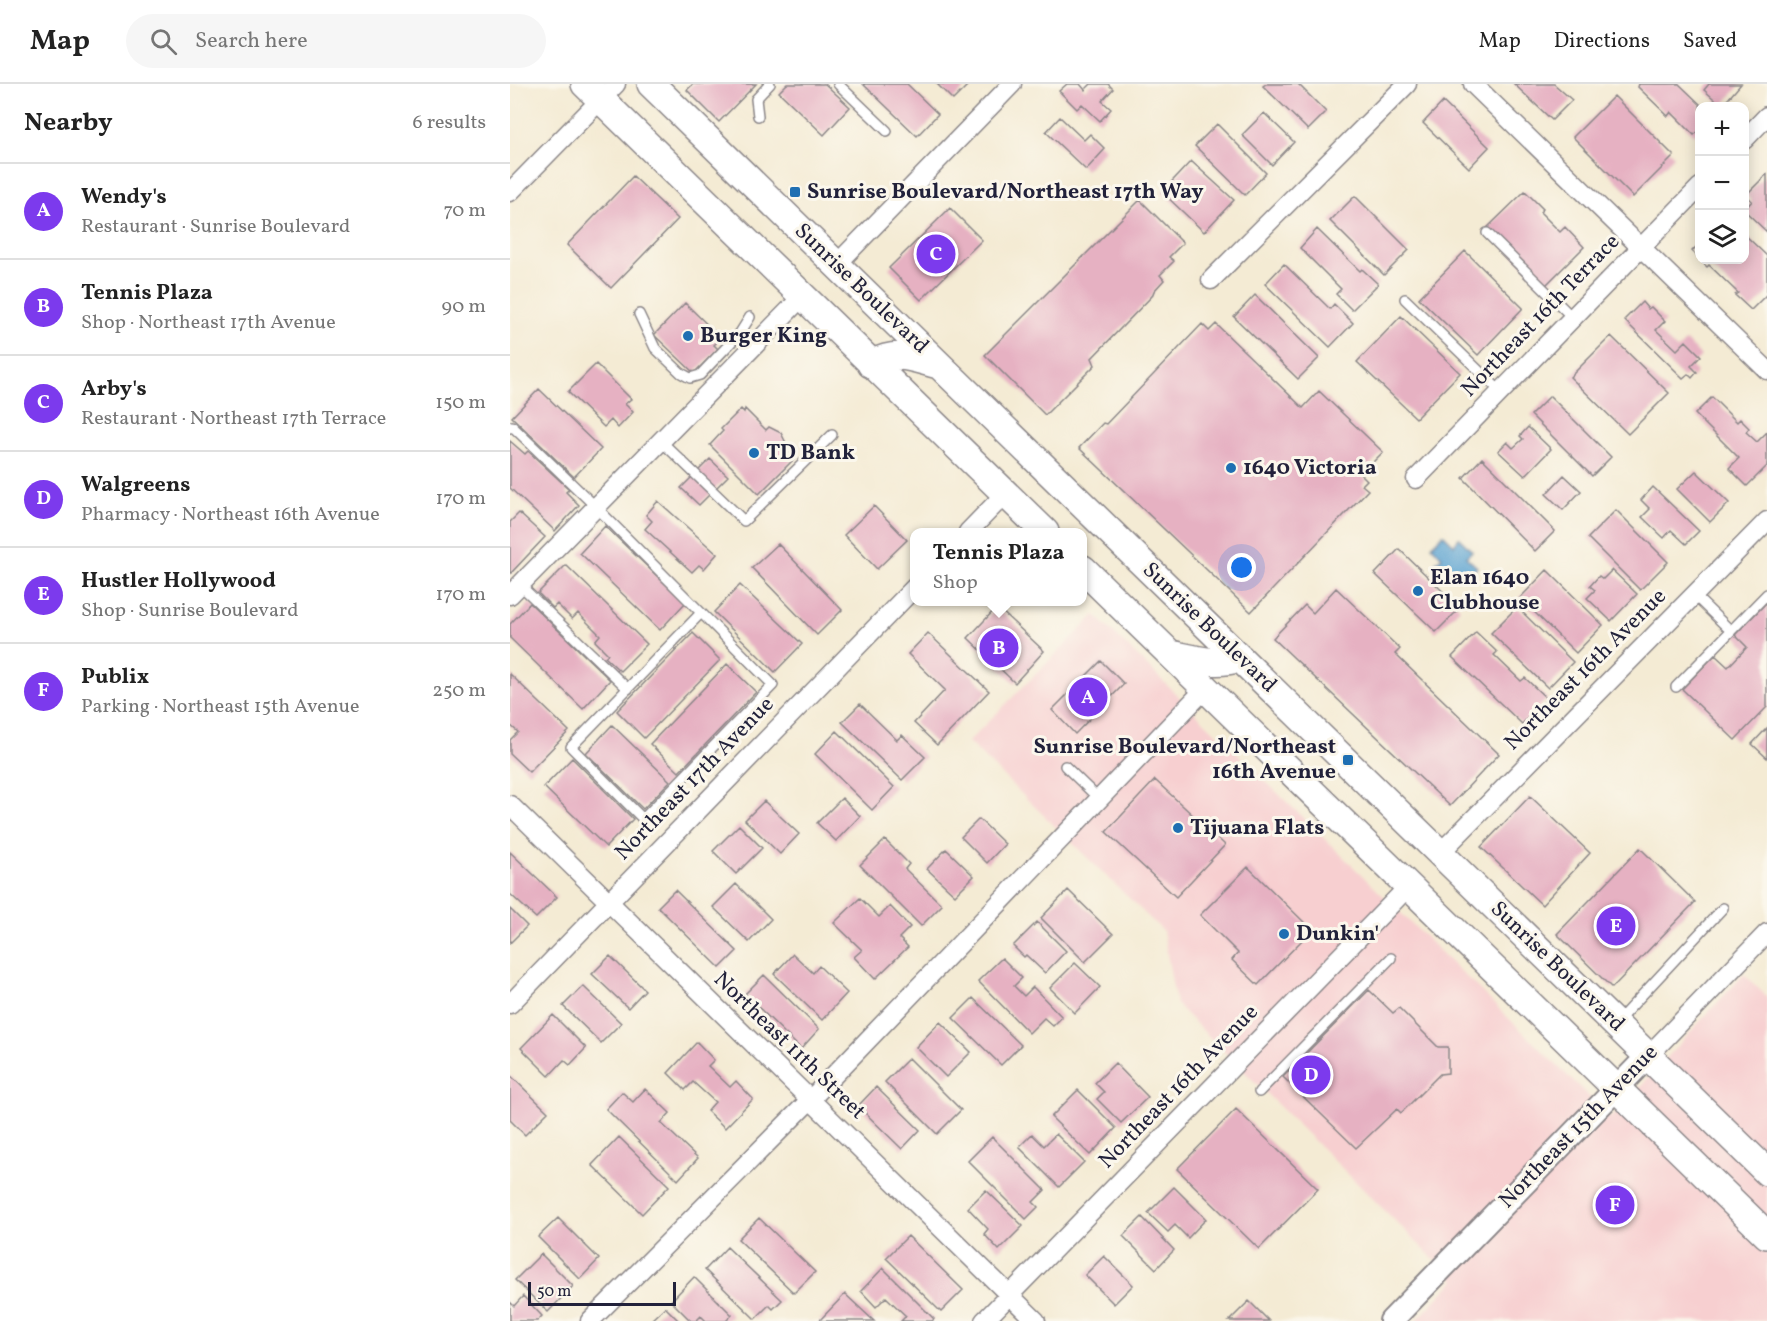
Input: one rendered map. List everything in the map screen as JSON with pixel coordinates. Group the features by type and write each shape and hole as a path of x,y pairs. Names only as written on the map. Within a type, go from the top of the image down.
{"main road":[{"name":"Sunrise Boulevard","path":"651,84 1767,1172"},
{"name":"Sunrise Boulevard","path":"600,89 802,297 1041,528"},
{"path":"871,364 884,357 901,355 939,365"},
{"name":"Sunrise Boulevard","path":"1087,573 1767,1235"},
{"path":"1171,654 1214,663 1229,662 1239,658"}],"street":[{"path":"836,265 1011,84"},
{"path":"1211,280 1407,84"},
{"path":"1473,84 1767,370"},
{"path":"510,192 600,89"},
{"path":"1749,135 1767,116"},
{"name":"Northeast 16th Terrace","path":"1416,479 1695,192"},
{"path":"515,590 802,297"},
{"path":"972,528 1005,494"},
{"name":"Northeast 16th Avenue","path":"1440,853 1767,521"},
{"name":"Northeast 17th Avenue","path":"510,1004 910,592"},
{"path":"590,1321 810,1100 1206,688"},
{"name":"Northeast 11th Street","path":"510,805 1036,1321"},
{"name":"Northeast 16th Avenue","path":"984,1321 1409,886"},
{"name":"Northeast 15th Avenue","path":"1391,1321 1767,933"}],"lane":[{"path":"758,116 756,99 770,84"},
{"path":"838,84 886,131"},
{"path":"1487,233 1573,318"},
{"path":"1405,299 1501,392"},
{"path":"639,314 654,348 681,373 690,378 700,375 740,333 750,317"},
{"path":"510,428 512,426 596,507 773,685 643,819 572,747 701,613"},
{"path":"661,441 744,521 832,435"},
{"path":"515,590 628,689"},
{"path":"1676,687 1767,594"},
{"path":"1694,595 1731,631"},
{"path":"1065,766 1100,800"},
{"path":"1615,1024 1723,908"},
{"path":"1259,1092 1391,958"}],"shaded area":[{"path":"1095,615 1611,1118 1744,974 1767,997 1767,1321 1416,1321 1455,1280 1176,1004 1163,931 968,742"}],"water":[{"path":"1443,534 1454,545 1459,538 1472,551 1466,557 1477,567 1465,579 1454,568 1448,574 1436,562 1442,557 1432,546"}],"building":[{"path":"693,84 756,84 719,122 687,90"},
{"path":"787,84 825,84 850,107 824,135 779,92"},
{"path":"863,84 907,84 938,114 917,136"},
{"path":"937,84 969,84 953,100"},
{"path":"1067,84 1080,84 1085,90 1091,84 1108,84 1113,89 1102,101 1111,109 1100,121 1082,104 1077,109 1059,91"},
{"path":"1266,84 1298,84 1326,112 1308,130 1263,86"},
{"path":"1514,84 1554,84 1572,100 1552,120"},
{"path":"1639,84 1679,84 1698,102 1695,102 1695,134 1671,112 1668,116 1638,87"},
{"path":"1709,84 1741,84 1725,102 1718,102 1704,90"},
{"path":"1614,96 1674,156 1633,197 1573,137"},
{"path":"1443,102 1489,147 1469,168 1423,123"},
{"path":"1264,113 1294,142 1272,165 1242,135"},
{"path":"1060,117 1084,140 1090,134 1105,149 1086,170 1046,132"},
{"path":"1217,124 1266,173 1245,195 1195,146"},
{"path":"1191,161 1234,200 1204,232 1162,192"},
{"path":"1767,174 1767,232 1749,215 1749,204 1752,201 1749,198 1749,192"},
{"path":"633,176 678,219 611,288 567,245"},
{"path":"1525,191 1543,209 1540,212 1560,232 1565,227 1584,247 1545,286 1487,228"},
{"path":"1355,196 1409,250 1384,275 1330,221"},
{"path":"1140,200 1183,243 1169,257 1174,261 1160,275 1164,280 1152,296 1092,358 1095,365 1045,415 985,355"},
{"path":"950,208 982,240 921,300 889,268"},
{"path":"1317,229 1360,271 1362,269 1378,284 1352,310 1336,294 1341,289 1300,248"},
{"path":"1749,239 1767,256 1767,294 1751,310 1735,295 1738,293 1709,265 1707,267 1704,264 1749,264"},
{"path":"1465,251 1523,308 1478,355 1419,298"},
{"path":"1284,264 1330,309 1334,304 1353,323 1330,347 1265,284"},
{"path":"1255,295 1319,358 1298,379 1234,317"},
{"path":"1642,302 1648,309 1651,307 1665,321 1656,330 1677,350 1686,341 1701,356 1691,366 1697,372 1692,378 1688,374 1683,378 1624,320"},
{"name":"Burger King","path":"685,303 721,338 714,345 718,349 694,373 654,335"},
{"path":"1401,316 1460,373 1416,418 1357,362"},
{"name":"1640 Victoria","path":"1202,324 1209,331 1216,324 1303,408 1319,391 1383,452 1366,469 1363,467 1359,472 1367,480 1362,485 1368,490 1251,612 1079,448 1103,423 1106,424"},
{"path":"1611,336 1669,393 1628,434 1570,377"},
{"path":"596,364 631,399 625,404 633,412 618,428 611,420 604,427 568,392"},
{"path":"539,389 601,449 574,477 512,417"},
{"path":"1550,396 1611,457 1592,476 1531,415"},
{"path":"1712,397 1737,422 1740,419 1749,428 1746,432 1757,442 1767,432 1767,466 1747,486 1729,468 1739,458 1695,414"},
{"name":"TD Bank","path":"741,409 744,412 745,409 766,430 769,427 781,433 787,445 783,448 795,458 759,494 710,445 723,431 721,429"},
{"path":"1528,427 1551,449 1525,476 1498,451 1507,442 1513,448 1523,439 1520,436"},
{"path":"510,441 525,454 528,451 569,489 566,492 579,505 555,531 510,488"},
{"path":"1482,458 1555,531 1535,551 1463,478"},
{"path":"710,459 728,476 699,505 681,488"},
{"path":"1696,471 1729,503 1710,522 1677,489"},
{"path":"1564,475 1581,491 1563,510 1546,494"},
{"path":"1653,487 1699,531 1686,544 1671,530 1664,538 1642,517 1650,509 1641,500"},
{"path":"658,501 717,554 704,569 699,565 692,572 645,529 652,521 646,515"},
{"path":"874,506 907,540 877,569 844,535"},
{"path":"1616,510 1668,562 1640,590 1588,538"},
{"path":"519,513 545,537 510,574 510,522"},
{"path":"605,526 685,603 660,630 580,553"},
{"path":"778,544 842,610 817,635 752,568"},
{"name":"Elan 1640 Clubhouse","path":"1399,549 1460,608 1436,632 1375,574"},
{"path":"566,565 647,644 620,671 605,657 608,654 595,641 600,635 578,613 572,619 557,604 553,608 538,593"},
{"path":"1547,570 1603,625 1576,653 1520,598"},
{"path":"1612,570 1637,594 1611,621 1587,598 1595,590 1590,586 1599,576 1603,579"},
{"path":"740,585 802,644 775,672 714,612"},
{"path":"1336,588 1400,649 1395,654 1499,754 1450,806 1273,638 1305,605 1313,613"},
{"path":"1767,602 1767,707 1735,740 1682,689 1715,655 1728,667 1747,647 1735,635"},
{"path":"530,603 610,680 583,709 510,638 510,624"},
{"path":"997,607 1044,651 1015,683 968,638"},
{"path":"1517,607 1573,662 1548,688 1491,633"},
{"path":"1476,632 1497,652 1494,655 1521,681 1525,678 1547,699 1522,724 1452,657"},
{"path":"693,633 720,660 644,738 617,711"},
{"path":"928,633 989,691 937,745 914,723 945,690 908,654"},
{"path":"1101,661 1124,684 1075,734 1052,710"},
{"path":"727,664 756,692 679,772 650,744"},
{"path":"510,674 569,731 529,772 510,754 510,740 518,732 510,725"},
{"path":"860,704 897,740 902,735 925,757 902,780 842,722"},
{"path":"612,725 670,781 643,809 586,753"},
{"path":"1767,728 1767,758 1752,744"},
{"path":"837,731 894,787 872,810 815,754"},
{"path":"572,758 633,819 606,847 544,787"},
{"path":"1155,780 1225,845 1176,897 1106,832"},
{"path":"1530,796 1590,853 1542,905 1481,847"},
{"path":"842,798 860,816 836,841 817,823"},
{"path":"764,801 799,834 780,854 745,820"},
{"path":"979,819 1005,844 987,863 961,837"},
{"path":"739,825 762,848 736,874 713,851"},
{"path":"885,840 909,864 905,869 942,905 921,926 860,865"},
{"path":"1640,848 1695,902 1612,988 1557,934"},
{"path":"946,849 974,876 955,895 927,869"},
{"path":"510,852 557,897 536,918 510,894"},
{"path":"1248,867 1312,930 1258,985 1232,960 1238,953 1200,915"},
{"path":"736,884 771,919 749,942 713,907"},
{"path":"675,890 737,951 720,968 658,907"},
{"path":"1068,890 1113,934 1085,962 1041,918"},
{"path":"860,898 879,917 890,906 910,927 899,938 908,947 875,979 854,957 862,950 834,923"},
{"path":"510,909 527,926 510,943"},
{"path":"1037,922 1066,951 1045,973 1013,946"},
{"path":"793,954 813,973 819,966 847,993 822,1020 774,974"},
{"path":"610,956 645,990 628,1008 592,974"},
{"path":"1002,958 1022,978 1014,986 1024,996 1033,987 1062,1017 1053,1026 1044,1018 1029,1033 978,981"},
{"path":"1075,963 1100,987 1075,1013 1050,988"},
{"path":"764,975 819,1029 801,1049 745,994"},
{"path":"583,986 621,1023 601,1043 563,1006"},
{"path":"1369,990 1393,1013 1399,1008 1438,1047 1448,1047 1448,1073 1440,1074 1401,1113 1397,1109 1356,1148 1283,1077"},
{"path":"973,998 1021,1045 1001,1065 953,1018"},
{"path":"553,1015 586,1048 570,1065 564,1060 549,1076 521,1048"},
{"path":"940,1022 971,1052 946,1077 916,1047"},
{"path":"697,1042 714,1060 708,1066 730,1087 736,1081 753,1099 725,1128 707,1111 715,1102 693,1082 685,1090 668,1073"},
{"path":"909,1058 961,1110 937,1134 885,1082"},
{"path":"1115,1063 1148,1097 1121,1123 1097,1099 1104,1092 1095,1083"},
{"path":"510,1075 548,1112 525,1135 510,1120"},
{"path":"876,1087 920,1130 902,1149 858,1106"},
{"path":"645,1089 670,1113 661,1123 698,1158 678,1180 606,1109 622,1092 633,1102"},
{"path":"1078,1090 1116,1128 1090,1155 1051,1117"},
{"path":"1236,1109 1318,1189 1259,1249 1177,1169"},
{"path":"1032,1134 1044,1146 1056,1134 1084,1162 1059,1187 1019,1147"},
{"path":"619,1137 669,1186 642,1214 592,1165"},
{"path":"992,1137 1045,1190 1033,1202 1038,1207 1026,1219 968,1161"},
{"path":"1174,1187 1206,1219 1188,1238 1175,1225 1168,1232 1148,1213"},
{"path":"986,1190 1023,1226 999,1250 984,1234 988,1229 968,1208"},
{"path":"1142,1217 1174,1250 1156,1269 1123,1236"},
{"path":"558,1218 599,1259 580,1279 538,1237"},
{"path":"759,1218 815,1272 794,1293 738,1239"},
{"path":"908,1236 963,1290 941,1312 886,1258"},
{"path":"727,1247 782,1300 773,1309 769,1305 755,1319 705,1270"},
{"path":"541,1254 573,1286 548,1312 515,1280"},
{"path":"1104,1256 1133,1285 1114,1304 1085,1275"},
{"path":"883,1268 934,1319 932,1321 901,1321 906,1316 886,1297 876,1307 861,1291"},
{"path":"694,1277 732,1315 726,1321 706,1321 701,1316 696,1321 691,1321 671,1301"},
{"path":"845,1294 874,1321 819,1321"},
{"path":"523,1296 542,1316 537,1321 510,1321 510,1302 514,1306"},
{"path":"1249,1301 1269,1321 1229,1321"},
{"path":"665,1307 679,1321 650,1321"}],"place":[{"name":"Sunrise Boulevard/Northeast 17th Way","path":"795,192"},
{"name":"Arby's","path":"936,254"},
{"name":"Burger King","path":"688,336"},
{"name":"TD Bank","path":"754,453"},
{"name":"1640 Victoria","path":"1231,468"},
{"name":"Elan 1640 Clubhouse","path":"1418,591"},
{"name":"Tennis Plaza","path":"999,648"},
{"name":"Wendy's","path":"1088,697"},
{"name":"Sunrise Boulevard/Northeast 16th Avenue","path":"1348,760"},
{"name":"Tijuana Flats","path":"1178,828"},
{"name":"Hustler Hollywood","path":"1616,926"},
{"name":"Dunkin'","path":"1284,934"},
{"name":"Walgreens","path":"1311,1075"},
{"name":"Publix","path":"1615,1205"}]}
